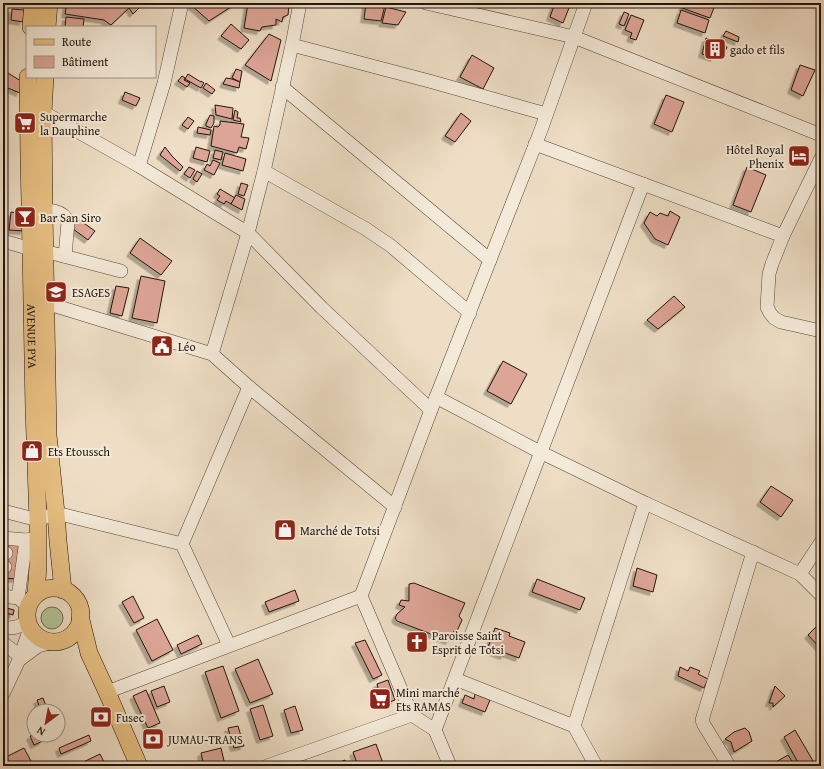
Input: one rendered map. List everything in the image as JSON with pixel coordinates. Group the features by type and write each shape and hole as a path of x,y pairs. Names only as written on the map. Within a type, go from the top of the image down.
{"main road":[{"path":"31,26 34,3"},
{"path":"47,26 49,3"},
{"name":"AVENUE PYA","path":"28,78 29,157 37,210"},
{"name":"AVENUE PYA","path":"28,609 38,566 19,549 38,520 34,409 38,250 37,210 45,78"},
{"name":"AVENUE PYA","path":"38,250 46,303 48,435 63,590"},
{"path":"54,588 63,590 71,594 80,608 79,623 71,636 64,640 53,642 44,640 36,635 28,609 45,589 54,588"},
{"path":"80,616 89,653 139,766"},
{"path":"71,636 89,653"}],"street":[{"path":"139,166 164,83 182,3"},
{"path":"212,354 248,233 264,171 300,3"},
{"path":"426,3 574,37 821,135"},
{"path":"450,766 435,730 412,714 361,596 436,397 535,144 586,3"},
{"path":"292,45 546,114"},
{"path":"282,87 490,260"},
{"path":"43,112 139,166 248,233 322,308 431,410"},
{"path":"535,144 783,236"},
{"path":"821,158 783,236 770,274 767,307 774,318 780,322 821,331"},
{"path":"264,171 378,236 470,313"},
{"path":"435,730 642,184"},
{"path":"37,210 61,212 66,217 68,222 65,256"},
{"path":"3,241 121,271"},
{"path":"46,303 212,354 248,387 395,507"},
{"path":"229,645 182,544 248,387"},
{"path":"436,397 540,452 645,503 800,574 821,595"},
{"path":"574,726 645,503"},
{"path":"3,511 38,520 56,513 182,544"},
{"path":"3,538 19,549 12,567 28,609 20,658 3,694"},
{"path":"800,574 821,542"},
{"path":"729,766 702,720 753,552"},
{"path":"3,596 28,609"},
{"path":"107,692 361,596"},
{"path":"3,628 14,628 20,626 28,609"},
{"path":"20,658 38,646 53,642"},
{"path":"3,643 20,658"},
{"path":"454,679 574,726 596,766"},
{"path":"267,766 412,714"}],"green space":[{"path":"52,607 60,610 63,618 60,626 52,629 44,626 41,618 44,610"}],"building":[{"path":"67,3 89,3 103,6 103,3 144,3 133,14 129,8 111,25 104,20 65,14"},
{"path":"191,3 237,3 209,21 191,5"},
{"path":"248,3 289,5 288,15 283,17 282,22 276,19 276,25 262,27 260,31 244,28"},
{"path":"366,3 385,5 381,21 364,19"},
{"path":"555,3 571,3 563,23 550,17"},
{"path":"684,3 708,3 715,5 710,18 682,8"},
{"path":"386,7 406,12 398,25 382,23"},
{"path":"12,9 24,10 23,22 11,20"},
{"path":"681,10 709,20 705,33 677,23"},
{"path":"624,12 629,14 624,26 619,24"},
{"path":"631,15 644,20 636,40 630,38 632,33 625,30"},
{"path":"66,17 84,19 83,26 65,26"},
{"path":"231,24 249,40 241,49 221,36"},
{"path":"726,31 739,37 738,42 723,36"},
{"path":"269,34 281,40 271,81 245,65"},
{"name":"gado et fils","path":"706,38 727,47 724,54 716,50 714,58 702,54"},
{"path":"472,55 494,68 483,89 460,77"},
{"path":"800,65 815,70 803,96 791,90"},
{"path":"236,69 242,71 240,82 232,78"},
{"path":"3,70 21,81 20,93 3,86"},
{"path":"188,74 204,83 201,88 185,79"},
{"path":"182,76 185,78 184,80 190,83 187,87 178,81"},
{"path":"226,78 240,82 239,88 223,84"},
{"path":"206,83 215,90 212,94 203,88"},
{"path":"125,92 140,98 136,106 122,100"},
{"path":"666,95 684,102 672,132 654,124"},
{"path":"215,105 233,108 232,119 216,115"},
{"path":"235,110 238,112 237,118 240,118 241,122 233,120"},
{"path":"461,113 471,121 455,142 445,136"},
{"path":"210,115 214,116 214,123 211,128 206,126"},
{"path":"188,117 194,121 188,129 182,125"},
{"path":"220,121 244,124 241,137 249,138 246,149 239,147 237,153 211,146 214,126 218,127 220,125"},
{"path":"198,127 211,130 210,135 197,133"},
{"path":"165,147 183,167 180,171 160,155"},
{"path":"196,147 210,151 207,162 193,158"},
{"path":"215,150 223,152 221,160 213,158"},
{"path":"225,153 246,159 243,171 222,165"},
{"path":"213,160 220,163 214,175 204,170 207,164 210,166"},
{"path":"189,167 195,170 190,178 184,174"},
{"path":"747,167 766,175 751,212 733,205"},
{"path":"197,171 202,174 197,182 193,179"},
{"path":"241,183 248,185 244,196 238,194"},
{"path":"220,189 235,198 231,204 226,201 224,204 217,200 220,196 217,194"},
{"path":"236,195 245,199 242,210 231,204"},
{"path":"670,211 680,217 668,245 655,239 644,223 650,212 657,216 660,213 668,216"},
{"path":"11,212 24,214 24,231 9,230"},
{"path":"75,217 95,231 88,240 69,226"},
{"path":"140,238 172,261 161,275 130,253"},
{"path":"141,276 165,281 157,323 132,318"},
{"path":"116,286 129,288 122,316 110,313"},
{"path":"674,296 685,307 658,329 647,320"},
{"path":"503,361 527,374 511,404 487,391"},
{"path":"771,486 793,500 781,517 760,502"},
{"path":"7,540 19,541 16,579 4,578"},
{"path":"637,568 657,575 653,592 633,586"},
{"path":"537,579 585,598 580,610 532,592"},
{"path":"414,583 465,603 459,616 462,620 457,631 453,632 449,641 397,621 395,618 397,614 405,607 399,605 401,600 409,601 409,584"},
{"path":"295,590 299,601 269,612 265,602"},
{"path":"133,596 144,618 134,623 122,602"},
{"path":"3,607 14,610 13,615 3,612"},
{"path":"157,619 173,650 152,661 136,630"},
{"path":"818,625 821,628 821,649 808,635"},
{"path":"495,628 510,633 509,636 525,642 519,658 505,653 504,656 487,650"},
{"path":"198,635 202,644 181,654 177,645"},
{"path":"365,640 382,675 373,679 355,643"},
{"path":"258,659 273,694 250,703 235,669"},
{"path":"223,666 239,711 221,718 205,672"},
{"path":"680,667 688,671 690,667 700,671 698,674 708,679 704,688 678,676"},
{"path":"388,680 395,700 382,705 377,684"},
{"path":"164,686 170,702 157,707 151,691"},
{"path":"775,686 785,696 773,707 773,703 769,703"},
{"path":"146,690 160,723 148,728 133,696"},
{"path":"475,694 490,700 485,712 462,703 465,695 474,699"},
{"path":"43,698 45,703 38,703 37,700"},
{"path":"263,705 273,736 260,740 250,709"},
{"path":"295,706 303,730 291,733 284,710"},
{"path":"238,726 244,746 234,748 228,728"},
{"path":"745,728 749,732 752,741 734,752 731,742 725,739 734,732"},
{"path":"795,730 816,766 800,766 784,737"},
{"path":"89,735 91,741 61,754 59,748"},
{"path":"376,744 384,766 358,766 353,752"},
{"path":"24,748 33,765 10,766 6,757"},
{"path":"221,748 225,765 204,766 201,753"},
{"path":"100,754 106,766 75,766"},
{"path":"788,755 795,766 769,766"},
{"path":"345,760 347,766 331,766"}],"place":[{"name":"gado et fils","path":"715,49"},
{"name":"Supermarche la Dauphine","path":"25,123"},
{"name":"Hôtel Royal Phenix","path":"799,156"},
{"name":"Bar San Siro","path":"25,217"},
{"name":"ESAGES","path":"56,292"},
{"name":"Léo","path":"162,346"},
{"name":"Ets Etoussch","path":"32,451"},
{"name":"Marché de Totsi","path":"285,530"},
{"name":"Paroisse Saint Esprit de Totsi","path":"417,642"},
{"name":"Mini marché Ets RAMAS","path":"380,699"},
{"name":"Fusec","path":"101,717"},
{"name":"JUMAU-TRANS","path":"153,739"}]}
